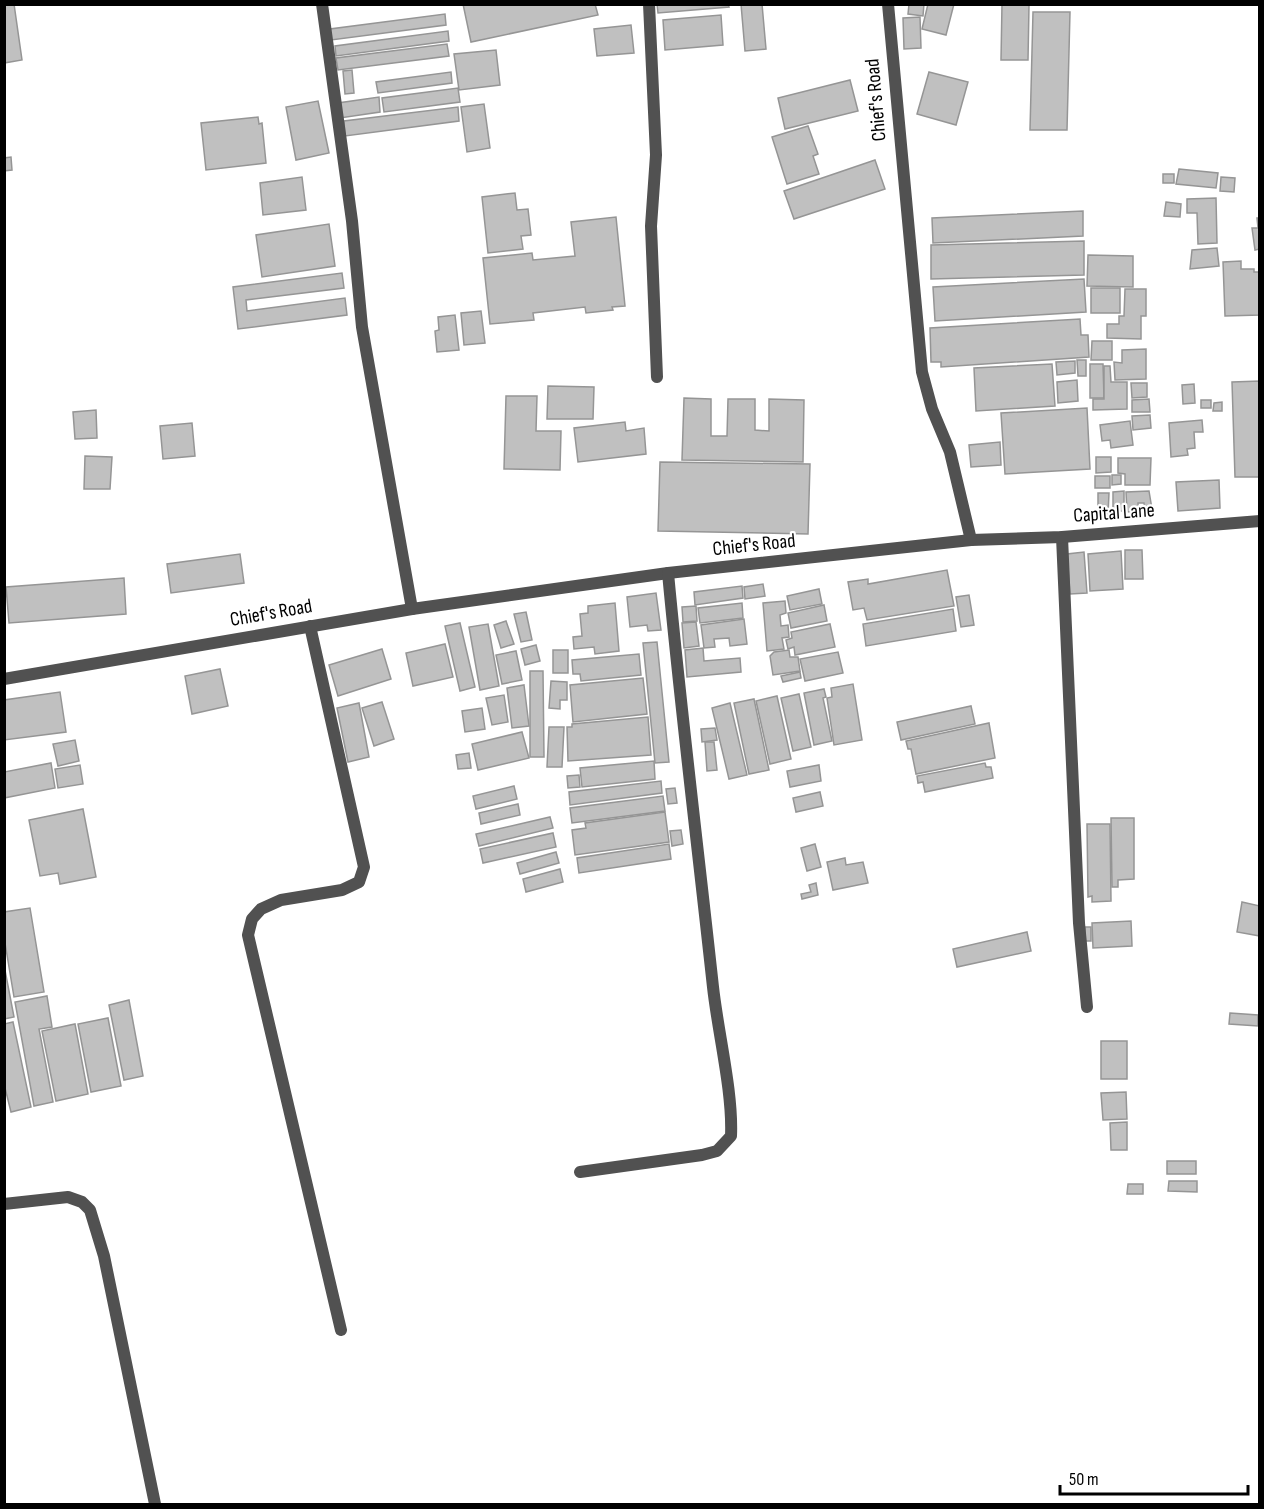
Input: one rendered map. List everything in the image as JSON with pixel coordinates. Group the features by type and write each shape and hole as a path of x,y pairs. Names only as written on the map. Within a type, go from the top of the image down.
{"street":[{"path":"322,4 352,221 362,327 385,470 412,609"},
{"path":"649,4 656,155 651,226 657,377"},
{"name":"Chief's Road","path":"4,679 412,609 668,573 971,540 950,452 932,409 922,372 888,4"},
{"name":"Capital Lane","path":"971,540 1062,537 1260,521"},
{"path":"1062,537 1079,923 1087,1007"},
{"path":"580,1172 702,1155 717,1151 731,1136 732,1120 718,1032 681,712 668,573"},
{"path":"310,626 364,867 359,882 342,890 281,900 261,909 252,919 248,935 341,1330"},
{"path":"4,1204 68,1197 82,1202 90,1210 104,1256 155,1504"}],"building":[{"path":"4,4 14,4 22,60 4,63"},
{"path":"463,4 595,4 598,15 471,42"},
{"path":"657,4 728,4 729,7 658,13"},
{"path":"741,4 762,4 766,49 745,51"},
{"path":"909,4 924,4 923,16 908,14"},
{"path":"928,4 954,4 946,35 922,29"},
{"path":"1002,4 1029,5 1028,60 1001,60"},
{"path":"1033,12 1070,12 1067,130 1030,130"},
{"path":"445,14 446,25 331,40 330,29"},
{"path":"721,15 723,45 665,50 663,20"},
{"path":"920,17 921,48 904,49 903,18"},
{"path":"631,25 634,53 597,56 594,29"},
{"path":"448,31 449,41 336,56 335,46"},
{"path":"447,44 449,56 338,70 336,58"},
{"path":"496,50 500,85 459,90 454,54"},
{"path":"352,70 354,93 345,94 343,71"},
{"path":"451,72 452,83 378,93 376,82"},
{"path":"929,72 968,82 956,125 917,114"},
{"path":"850,80 858,111 785,129 778,98"},
{"path":"458,88 460,102 384,112 382,98"},
{"path":"379,97 380,112 340,118 338,103"},
{"path":"318,101 329,153 296,160 286,107"},
{"path":"484,104 490,148 467,152 461,107"},
{"path":"458,107 459,121 345,136 344,121"},
{"path":"258,117 259,124 262,123 266,163 206,170 201,123"},
{"path":"808,126 818,154 813,156 819,174 787,184 772,137"},
{"path":"11,157 12,170 4,171 4,158"},
{"path":"875,160 885,189 794,219 784,191"},
{"path":"1179,169 1218,173 1216,188 1176,184"},
{"path":"1163,174 1174,174 1174,183 1163,183"},
{"path":"302,177 306,210 263,215 260,183"},
{"path":"1221,177 1235,178 1234,192 1220,191"},
{"path":"515,193 517,210 528,209 531,235 521,236 523,249 488,253 482,197"},
{"path":"1216,198 1217,243 1198,244 1197,213 1187,213 1187,199"},
{"path":"1166,202 1181,204 1180,217 1164,216"},
{"path":"1083,211 1083,236 933,243 932,218"},
{"path":"616,217 625,306 612,307 613,310 586,313 585,307 533,313 534,320 490,324 483,258 532,253 533,260 575,256 571,222"},
{"path":"1257,218 1260,218 1260,249 1255,250 1252,228 1258,228"},
{"path":"329,224 335,266 262,277 256,235"},
{"path":"1084,241 1084,275 931,279 931,245"},
{"path":"1217,248 1219,266 1190,269 1192,250"},
{"path":"1088,255 1133,256 1133,287 1087,286"},
{"path":"1241,261 1241,269 1254,269 1254,272 1260,272 1260,315 1225,316 1223,262"},
{"path":"342,273 344,288 246,300 247,311 345,298 347,315 238,329 233,287"},
{"path":"1084,279 1086,312 935,321 933,287"},
{"path":"1091,288 1120,288 1120,313 1091,313"},
{"path":"1125,289 1146,289 1146,316 1141,316 1141,339 1107,338 1107,324 1119,324 1119,316 1124,316"},
{"path":"481,311 485,343 464,345 461,313"},
{"path":"455,315 459,350 437,352 435,331 439,330 438,317"},
{"path":"1080,319 1081,335 1088,335 1089,357 941,367 941,362 931,362 930,328"},
{"path":"1092,341 1112,341 1112,360 1091,360"},
{"path":"1146,349 1146,379 1115,380 1114,362 1122,363 1122,350"},
{"path":"1077,360 1086,360 1086,376 1078,376"},
{"path":"1075,361 1075,373 1057,375 1056,362"},
{"path":"1052,364 1055,406 976,411 974,368"},
{"path":"1090,364 1103,364 1104,398 1090,398"},
{"path":"1104,366 1110,366 1111,382 1127,382 1127,409 1093,410 1093,399 1104,399"},
{"path":"1077,380 1078,401 1058,403 1057,382"},
{"path":"1260,381 1260,477 1235,477 1232,382"},
{"path":"1131,383 1147,383 1147,397 1132,398"},
{"path":"1194,384 1195,403 1183,404 1182,385"},
{"path":"548,386 594,387 593,419 547,419"},
{"path":"506,396 537,396 536,431 561,431 560,470 504,469"},
{"path":"684,398 711,399 711,436 727,436 728,399 755,399 755,430 769,431 769,399 804,400 803,462 682,460"},
{"path":"1149,399 1150,412 1132,412 1132,400"},
{"path":"1201,400 1211,400 1211,408 1201,408"},
{"path":"1222,402 1222,411 1213,411 1214,403"},
{"path":"1087,408 1090,469 1005,474 1001,413"},
{"path":"96,410 97,438 75,439 73,412"},
{"path":"1150,415 1151,428 1133,430 1132,416"},
{"path":"1202,420 1203,432 1194,432 1195,448 1187,449 1188,455 1171,457 1169,423"},
{"path":"1130,421 1133,445 1111,448 1110,440 1102,441 1100,425"},
{"path":"625,422 626,431 644,428 646,454 578,462 574,428"},
{"path":"192,423 195,456 163,459 160,426"},
{"path":"1000,442 1001,465 971,467 969,445"},
{"path":"85,456 112,457 110,489 84,489"},
{"path":"1096,457 1111,457 1111,472 1096,473"},
{"path":"1118,458 1151,458 1150,485 1125,485 1125,474 1118,473"},
{"path":"660,462 810,464 808,534 658,531"},
{"path":"1112,475 1121,475 1121,484 1112,485"},
{"path":"1095,476 1110,476 1110,488 1095,488"},
{"path":"1219,480 1220,508 1178,511 1176,482"},
{"path":"1124,491 1124,511 1113,511 1113,492"},
{"path":"1149,491 1153,515 1145,515 1144,503 1138,503 1138,511 1127,512 1126,492"},
{"path":"1098,493 1109,493 1108,515 1098,515"},
{"path":"1125,550 1142,550 1143,579 1125,579"},
{"path":"1121,551 1123,589 1090,591 1088,554"},
{"path":"1084,552 1087,593 1070,594 1067,554"},
{"path":"240,554 244,583 171,593 167,564"},
{"path":"947,570 954,606 867,620 864,608 853,610 848,582 868,579 868,584"},
{"path":"124,578 126,614 9,623 6,587"},
{"path":"763,584 765,596 745,599 744,587"},
{"path":"742,586 743,598 695,605 694,592"},
{"path":"819,589 822,604 790,610 787,596"},
{"path":"656,593 661,630 648,631 647,625 630,627 627,597"},
{"path":"969,595 974,625 961,627 956,597"},
{"path":"785,601 786,613 780,615 781,626 788,625 789,637 782,638 784,649 767,651 763,603"},
{"path":"615,603 619,651 595,654 594,647 574,649 573,637 582,636 580,614 588,613 588,606"},
{"path":"742,603 743,618 700,623 698,608"},
{"path":"824,605 827,621 791,628 788,613"},
{"path":"696,606 697,621 683,622 682,607"},
{"path":"953,609 956,631 866,646 863,624"},
{"path":"526,612 532,640 521,642 514,614"},
{"path":"744,619 747,644 730,646 729,638 714,639 715,647 704,648 701,625"},
{"path":"506,621 514,644 501,648 494,625"},
{"path":"696,622 699,646 684,648 682,623"},
{"path":"460,623 475,687 460,691 445,626"},
{"path":"488,624 499,686 480,690 469,627"},
{"path":"830,624 835,647 795,655 794,647 788,649 786,640 792,638 791,632"},
{"path":"657,642 669,762 655,763 643,643"},
{"path":"445,644 453,677 413,686 406,653"},
{"path":"536,645 540,661 525,665 521,649"},
{"path":"703,648 704,661 740,658 741,672 687,677 685,650"},
{"path":"382,649 391,679 338,696 329,665"},
{"path":"553,650 568,650 568,673 553,673"},
{"path":"789,650 790,657 798,657 800,671 773,675 770,656 774,652"},
{"path":"516,651 522,680 502,684 496,655"},
{"path":"838,652 843,673 805,681 800,659"},
{"path":"639,654 641,675 581,681 580,674 573,674 572,660"},
{"path":"220,669 228,706 192,714 185,676"},
{"path":"530,671 543,671 544,757 530,757"},
{"path":"800,672 801,678 783,682 781,676"},
{"path":"643,678 647,714 573,722 570,685"},
{"path":"551,681 567,682 567,700 560,700 560,709 549,708"},
{"path":"853,684 862,740 834,745 827,698 832,697 831,688"},
{"path":"524,685 529,726 512,728 507,688"},
{"path":"824,689 826,697 823,698 832,741 814,745 804,693"},
{"path":"60,692 66,732 4,740 4,700"},
{"path":"799,694 811,747 793,751 781,698"},
{"path":"504,695 508,722 492,725 486,698"},
{"path":"777,696 791,759 770,764 756,701"},
{"path":"754,699 769,770 749,774 734,703"},
{"path":"382,702 394,739 374,746 362,708"},
{"path":"359,703 369,757 348,762 337,708"},
{"path":"730,703 747,775 729,779 712,708"},
{"path":"971,706 975,724 901,740 897,722"},
{"path":"482,708 485,729 465,732 462,711"},
{"path":"648,717 651,755 568,761 567,727 572,727 572,724"},
{"path":"989,723 995,758 916,774 911,749 908,749 906,741"},
{"path":"549,727 564,727 562,767 547,767"},
{"path":"715,728 717,740 702,742 701,729"},
{"path":"522,732 529,758 478,770 472,744"},
{"path":"75,740 79,761 58,766 53,744"},
{"path":"705,742 714,742 717,770 707,771"},
{"path":"469,753 471,768 458,769 456,755"},
{"path":"654,761 655,779 582,787 580,768"},
{"path":"51,763 55,788 4,798 4,772"},
{"path":"985,763 986,767 991,767 993,778 925,792 923,782 918,783 917,776"},
{"path":"80,765 83,784 58,788 55,769"},
{"path":"819,765 821,781 790,787 787,771"},
{"path":"579,775 580,787 568,788 567,776"},
{"path":"661,781 662,793 570,805 569,792"},
{"path":"514,786 517,799 476,809 473,796"},
{"path":"675,788 677,803 668,804 666,789"},
{"path":"820,792 823,806 796,812 793,798"},
{"path":"663,796 665,811 572,823 570,808"},
{"path":"518,804 520,815 481,824 479,813"},
{"path":"83,809 96,877 60,884 58,873 40,876 29,820"},
{"path":"665,812 669,842 575,855 572,830 586,828 585,823"},
{"path":"550,817 553,828 479,846 476,834"},
{"path":"1111,818 1134,818 1134,879 1118,880 1118,887 1112,887"},
{"path":"1087,824 1110,824 1111,901 1092,902 1092,896 1088,897"},
{"path":"681,830 683,844 672,846 670,831"},
{"path":"553,833 556,847 483,863 480,849"},
{"path":"669,844 671,859 579,873 577,858"},
{"path":"815,844 821,867 807,871 801,848"},
{"path":"556,852 559,863 520,874 517,863"},
{"path":"845,858 846,865 863,862 868,883 833,890 827,862"},
{"path":"560,869 563,882 526,892 523,879"},
{"path":"816,883 818,895 802,899 801,894 811,892 809,885"},
{"path":"1242,902 1260,906 1260,936 1237,932"},
{"path":"30,908 44,992 14,997 4,937 4,912"},
{"path":"1131,921 1132,946 1093,948 1092,923"},
{"path":"1085,927 1091,927 1091,941 1085,941"},
{"path":"1027,932 1031,951 957,967 953,949"},
{"path":"4,965 14,1017 4,1019"},
{"path":"47,996 52,1027 39,1029 53,1102 34,1106 15,1002"},
{"path":"129,1000 143,1076 124,1080 109,1005"},
{"path":"1230,1013 1258,1015 1258,1026 1229,1024"},
{"path":"108,1018 121,1086 91,1092 78,1024"},
{"path":"13,1022 31,1107 11,1112 4,1084 4,1024"},
{"path":"75,1024 88,1094 56,1101 42,1031"},
{"path":"1101,1041 1127,1041 1127,1079 1101,1079"},
{"path":"1126,1092 1127,1119 1103,1120 1101,1093"},
{"path":"1127,1122 1127,1150 1111,1150 1110,1123"},
{"path":"1167,1161 1196,1161 1196,1174 1167,1174"},
{"path":"1169,1181 1197,1181 1197,1192 1168,1191"},
{"path":"1128,1184 1143,1184 1143,1194 1127,1194"}]}
